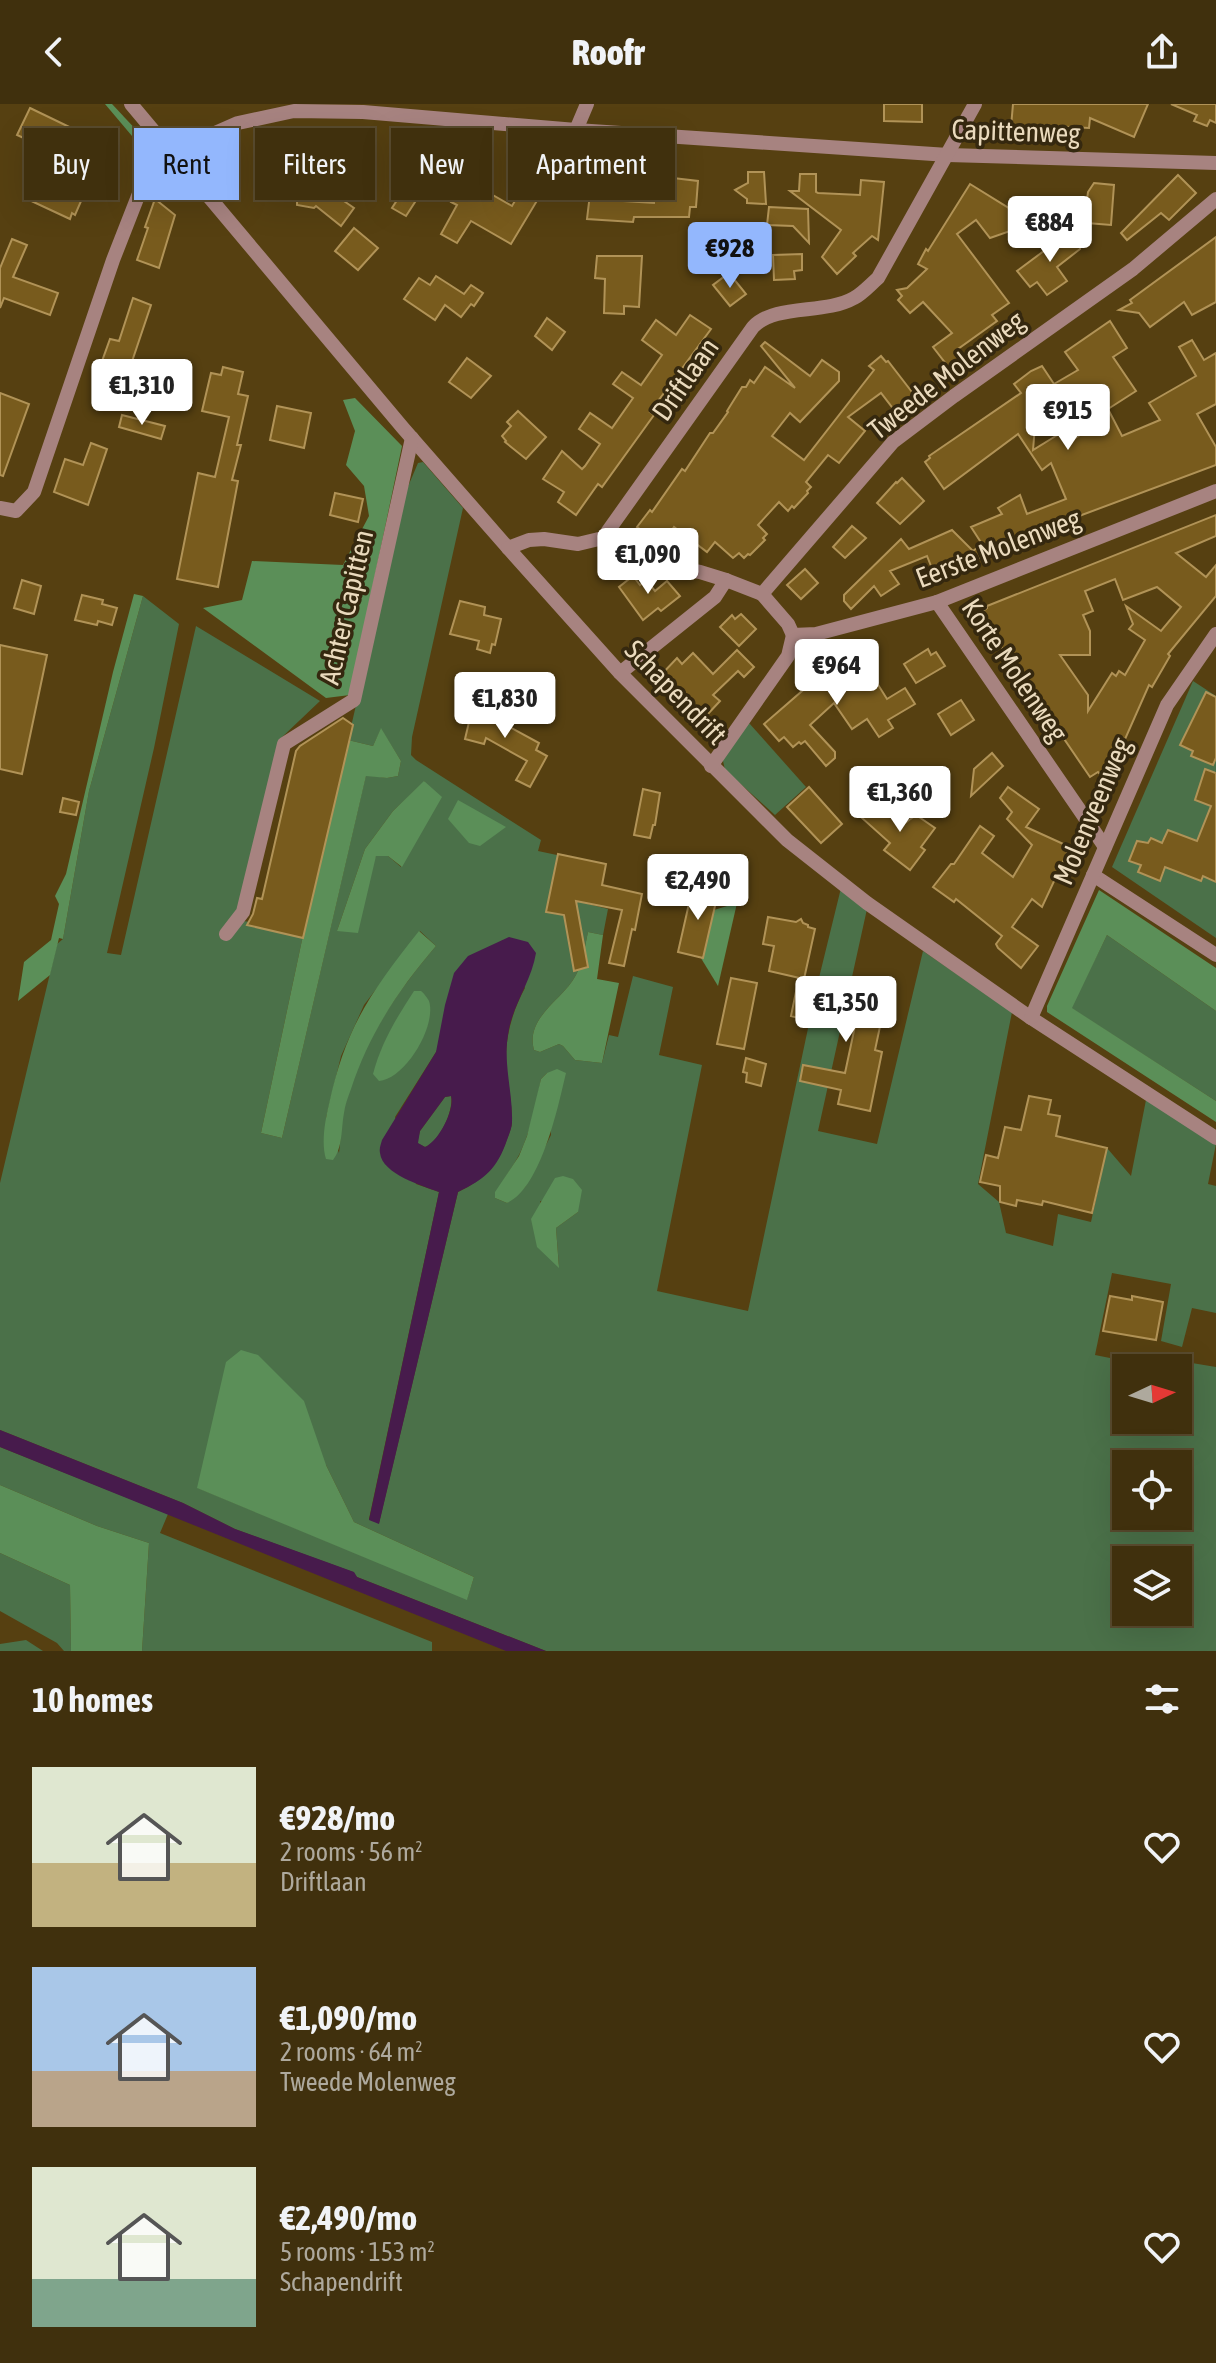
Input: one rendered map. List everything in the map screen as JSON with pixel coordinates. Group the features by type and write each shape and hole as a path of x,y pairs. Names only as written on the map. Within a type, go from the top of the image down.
{"street":[{"name":"Schapendrift","path":"131,104 152,128"},
{"path":"577,128 587,104"},
{"name":"Driftlaan","path":"603,538 761,318 827,308 854,298 878,278 975,104"},
{"name":"Capittenweg","path":"227,128 294,111 363,112 552,128"},
{"name":"Capittenweg","path":"675,137 948,155 1216,163"},
{"name":"Tweede Molenweg","path":"762,594 893,442 1133,269 1216,199"},
{"name":"Capittenweg","path":"0,508 16,511 34,492 136,200"},
{"name":"Schapendrift","path":"212,200 412,438 620,673 787,840 867,903 1031,1018 1216,1138"},
{"name":"Achter Capitten","path":"226,934 243,912 284,744 354,700 412,438"},
{"name":"Eerste Molenweg","path":"793,635 816,634 937,602 1216,491"},
{"path":"508,548 529,540 578,544 603,538 627,559 700,572 762,594 788,624 793,635 788,656 711,766"},
{"path":"620,673 715,597 726,580"},
{"name":"Korte Molenweg","path":"937,602 1105,847"},
{"name":"Molenveenweg","path":"1031,1018 1167,705 1216,634"},
{"path":"1093,875 1216,955"}],"green space":[{"path":"105,104 112,104 134,128 134,138"},
{"path":"355,398 402,446 350,695 326,698 203,608 242,600 252,561 343,565 369,516 364,486 346,465 355,431 343,400"},
{"path":"423,462 463,508 412,737 411,755 541,840 538,851 590,862 580,902 608,909 603,935 588,932 576,975 540,1018 533,1038 534,1050 540,1052 559,1044 575,1060 602,1063 609,1035 618,1037 633,976 673,987 659,1055 702,1065 657,1291 748,1311 841,888 867,909 818,1131 877,1144 923,951 1012,1012 978,1184 999,1202 1006,1233 1053,1246 1058,1214 1091,1222 1107,1148 1131,1176 1146,1100 1216,1144 1208,1184 1216,1186 1216,1313 1192,1308 1182,1347 1161,1341 1171,1284 1112,1273 1095,1355 1112,1358 1112,1434 1192,1434 1192,1363 1216,1367 1216,1651 546,1651 357,1577 353,1572 235,1529 183,1503 0,1430 0,1183 57,944 63,939 89,791 143,596 179,624 107,953 121,955 196,626 320,701 280,739 241,921 305,926 261,1133 282,1138 366,775 398,776 401,761 381,729 373,746 348,740 404,496 418,463","holes":["425,781 401,867 388,856 376,856 337,931 365,849 393,811","420,931 436,946 393,1002 359,1064 344,1109 339,1153 326,1118 341,1056 364,1005","503,940 525,988 511,1022 506,1050 512,1126 494,1164 482,1177 458,1192 379,1523 369,1519 439,1192 416,1184 395,1117 436,1052 495,945","547,1073 551,1135 525,1187 507,1203 495,1198 524,1144 541,1079","540,1201 578,1212 556,1228 559,1267","326,1465 354,1522 474,1577 467,1599 198,1488"]},
{"path":"134,594 143,596 89,791 63,939 59,938 50,975 18,1001 24,962 51,940 59,904 55,896 66,874"},
{"path":"1193,681 1216,696 1216,938 1112,867"},
{"path":"749,723 806,787 775,815 725,770 722,756"},
{"path":"381,728 401,761 398,776 366,776 282,1138 261,1133 348,740 373,746"},
{"path":"424,781 442,797 402,867 388,856 376,856 358,933 337,931 365,849 393,811"},
{"path":"458,800 506,827 480,846 469,843 448,819"},
{"path":"1099,890 1216,968 1216,1011 1107,935 1072,1008 1216,1101 1216,1122 1047,1012"},
{"path":"737,903 718,986 696,950 714,910"},
{"path":"419,931 436,946 376,1031 358,1069 344,1110 339,1149 333,1160 326,1159 326,1118 343,1053 362,1011"},
{"path":"588,932 603,935 597,979 619,983 602,1063 575,1060 559,1044 540,1052 534,1050 535,1028 576,975"},
{"path":"1107,935 1216,1011 1216,1101 1071,1008"},
{"path":"414,991 421,991 429,1001 430,1012 424,1037 399,1071 379,1081 373,1074 380,1052"},
{"path":"557,1069 566,1073 553,1125 538,1164 519,1195 507,1203 495,1198 495,1192 519,1156 527,1136 541,1079"},
{"path":"451,1096 448,1117 440,1133 425,1147 417,1143 420,1131 445,1097"},
{"path":"563,1176 573,1179 582,1190 578,1212 556,1228 559,1268 537,1247 531,1219 555,1178"},
{"path":"241,1350 258,1355 304,1401 326,1465 354,1522 474,1577 467,1600 197,1488 226,1362"},
{"path":"0,1447 168,1514 160,1533 432,1642 432,1651 142,1651 149,1543 97,1526 0,1485"},
{"path":"0,1485 97,1526 149,1543 142,1651 71,1651 70,1585 0,1553"},
{"path":"0,1553 70,1585 71,1651 64,1651 57,1643 0,1611"},
{"path":"26,1640 43,1651 0,1651 0,1644"}],"shaded area":[{"path":"509,937 528,942 536,953 508,1035 512,1124 494,1166 483,1177 458,1192 379,1524 369,1520 439,1192 395,1173 382,1160 380,1148 436,1052 454,973 468,956","holes":["451,1096 448,1117 435,1139 425,1147 418,1143 420,1131 445,1097"]},
{"path":"0,1430 183,1503 235,1529 354,1572 357,1577 546,1651 506,1651 0,1447"}],"building":[{"path":"884,104 922,104 922,122 884,121"},
{"path":"1013,104 1148,104 1134,137 1090,118 1089,128 1011,127"},
{"path":"1171,104 1216,104 1216,123 1210,120 1207,126 1194,121 1197,115"},
{"path":"30,108 71,128 24,128 24,138 17,135"},
{"path":"748,172 764,172 766,204 747,203 747,199 735,190 748,183"},
{"path":"800,174 816,174 818,193 860,195 861,180 884,182 878,240 872,236 853,253 856,256 837,274 822,257 841,230 790,191 799,191"},
{"path":"1178,175 1196,193 1169,220 1161,213 1127,240 1121,233"},
{"path":"675,178 698,181 696,207 690,207 689,217 634,217 633,222 587,219 589,200 654,203 654,200 675,200"},
{"path":"1094,183 1114,185 1111,225 1087,223 1088,192"},
{"path":"970,184 1033,223 990,238 976,220 957,234 1009,303 992,315 997,321 958,349 964,357 950,369 933,347 952,333 923,302 910,313 898,300 902,296 897,290 907,288 927,269 918,264"},
{"path":"492,195 512,206 515,200 537,200 511,244 471,221 457,243 441,234 457,205 451,202 492,200"},
{"path":"29,200 82,200 70,219"},
{"path":"155,200 175,215 159,268 137,260 148,228 145,227"},
{"path":"297,200 342,200 354,208 341,226 316,206 297,205"},
{"path":"397,200 415,202 406,216 392,208"},
{"path":"769,207 808,209 809,243 793,226 767,225"},
{"path":"726,224 742,225 751,263 736,275"},
{"path":"354,228 378,248 358,270 335,251"},
{"path":"1072,230 1080,249 1057,267 1067,281 1047,295 1037,282 1030,287 1017,271"},
{"path":"1216,237 1216,302 1192,315 1184,302 1150,327 1139,313 1119,310 1132,303 1130,300"},
{"path":"12,239 27,245 13,277 58,293 50,315 4,298 0,308 0,268"},
{"path":"802,254 802,270 794,271 795,279 774,280 773,255"},
{"path":"597,256 642,256 639,307 624,306 624,314 604,313 605,279 595,278"},
{"path":"729,273 746,294 730,306 713,285"},
{"path":"436,276 464,294 471,285 483,293 461,317 445,305 435,320 404,299 419,278 430,285"},
{"path":"133,298 151,305 116,409 101,403 112,368 101,364 110,339 119,341"},
{"path":"690,315 711,329 650,412 654,415 602,487 598,484 576,515 558,502 564,492 543,479 562,451 582,469 585,466 600,444 579,429 590,413 612,428 633,398 613,384 622,372 641,385 662,355 642,340 656,320 676,335"},
{"path":"547,318 565,332 552,350 535,336"},
{"path":"1110,321 1127,348 1113,357 1136,391 1108,409 1122,436 1160,420 1149,403 1196,376 1179,347 1192,340 1204,360 1216,353 1216,404 1197,414 1216,447 1216,465 1071,519 935,576 927,556 890,571 899,584 881,596 874,586 851,609 844,601 844,595 901,539 909,549 952,530 973,551 982,544 971,527 1002,514 998,508 1020,495 1027,514 1066,499 1051,463 1042,470 1018,434 944,489 925,462 929,456 1021,393 1014,384 1031,371 1042,366 1054,384 1078,370 1065,352","holes":["1078,389 1099,423 1066,444 1059,434 1033,450 1036,414 1065,394"]},
{"path":"765,342 810,376 822,360 839,372 839,381 800,422 790,413 772,436 804,460 874,370 869,366 881,356 915,396 895,411 881,393 848,417 865,431 839,463 828,455 806,482 811,487 794,508 792,506 788,511 779,502 758,525 767,534 750,555 744,558 739,553 733,558 715,542 707,552 674,527 668,536 664,534 658,542 637,527 650,510 652,512 682,469 685,471 728,412 742,387 746,387 750,380 754,383 765,367 795,388 761,346"},
{"path":"467,358 491,376 471,398 449,382"},
{"path":"223,367 243,372 238,394 248,396 232,480 238,481 218,587 177,579 198,473 215,477 229,417 202,411 211,373 221,375"},
{"path":"0,393 29,404 3,476 0,475"},
{"path":"277,406 311,413 304,448 270,440"},
{"path":"518,411 546,437 526,459 502,436 511,426 507,422"},
{"path":"122,415 165,426 161,439 119,427"},
{"path":"91,443 107,449 88,505 54,492 65,459 83,465"},
{"path":"902,478 924,501 900,524 877,503"},
{"path":"335,493 363,499 358,522 330,515"},
{"path":"1216,515 1216,536 1176,553 1206,577 1216,565 1216,596 1168,654 1170,656 1152,687 1149,685 1118,755 1100,774 1098,772 1090,777 979,614 987,606","holes":["1115,579 1123,600 1157,587 1181,607 1161,631 1126,606 1133,624 1129,629 1145,640 1125,675 1119,671 1116,676 1112,673 1088,711 1088,695 1060,655 1090,655 1090,631 1083,615 1093,611 1085,591"]},
{"path":"852,526 866,538 845,558 833,547"},
{"path":"805,569 818,583 801,599 787,585"},
{"path":"633,576 640,585 646,580 655,591 667,581 680,596 643,620 619,587"},
{"path":"22,580 41,586 34,614 14,608"},
{"path":"82,595 103,600 102,604 117,608 112,625 75,620"},
{"path":"460,601 485,607 484,615 501,619 490,653 477,649 479,641 450,634"},
{"path":"741,614 756,629 739,646 720,627 732,615 735,619"},
{"path":"0,645 47,655 22,774 0,769"},
{"path":"928,649 931,655 936,652 945,666 916,683 904,664"},
{"path":"737,650 754,667 744,677 738,671 713,695 720,701 705,717 661,675 677,658 682,664 693,653 713,674"},
{"path":"860,656 887,699 905,688 915,704 888,720 893,728 879,737 867,719 852,729 834,703 810,725 835,752 835,758 826,766 805,741 793,747 784,737 779,741 764,724 802,691 798,686 815,671 824,679"},
{"path":"1206,692 1216,697 1216,758 1213,765 1191,756 1193,751 1180,745"},
{"path":"961,700 974,720 951,735 938,714"},
{"path":"474,701 494,706 491,717 539,743 536,750 547,756 530,787 516,780 527,761 486,738 484,744 465,739"},
{"path":"343,718 353,725 303,938 247,925 257,898 262,899 296,751"},
{"path":"992,753 1003,766 971,796 974,769"},
{"path":"1205,769 1216,773 1216,882 1203,876 1201,881 1165,867 1160,881 1138,872 1141,865 1129,861 1137,841 1148,843 1151,838 1162,843 1168,830 1197,841 1211,806 1195,800"},
{"path":"809,787 842,824 821,843 787,807"},
{"path":"911,787 922,795 909,812 901,800"},
{"path":"1008,787 1039,809 1026,827 1070,847 1042,907 1032,899 1012,927 1038,946 1021,968 998,948 996,944 1002,936 956,899 954,902 933,887 954,864 980,826 994,836 982,853 1013,877 1032,845 1007,819 1012,812 1000,798"},
{"path":"643,789 660,793 650,838 634,835"},
{"path":"63,798 79,802 76,815 60,812"},
{"path":"878,800 901,826 916,815 935,828 921,847 925,850 910,870 884,850 890,843 862,818"},
{"path":"558,854 606,864 602,885 642,894 624,966 609,963 622,910 576,901 588,967 574,971 564,915 546,912"},
{"path":"693,886 718,893 703,958 678,952"},
{"path":"768,917 796,922 801,919 808,927 815,929 804,979 769,971 774,946 763,944"},
{"path":"731,978 757,983 744,1049 717,1044"},
{"path":"798,982 813,985 812,992 860,1003 861,999 888,1004 875,1050 882,1052 870,1111 838,1104 841,1090 800,1081 803,1065 845,1073 855,1026 807,1015 806,1020 791,1016"},
{"path":"746,1058 766,1064 761,1086 746,1082 747,1073 743,1072"},
{"path":"1029,1096 1051,1100 1048,1114 1060,1116 1056,1136 1107,1148 1092,1213 1043,1201 1042,1205 1017,1200 1016,1206 1000,1202 1000,1186 980,1182 986,1155 998,1158 1005,1127 1021,1130"},
{"path":"1110,1296 1132,1300 1132,1296 1163,1302 1156,1340 1103,1331"}]}
